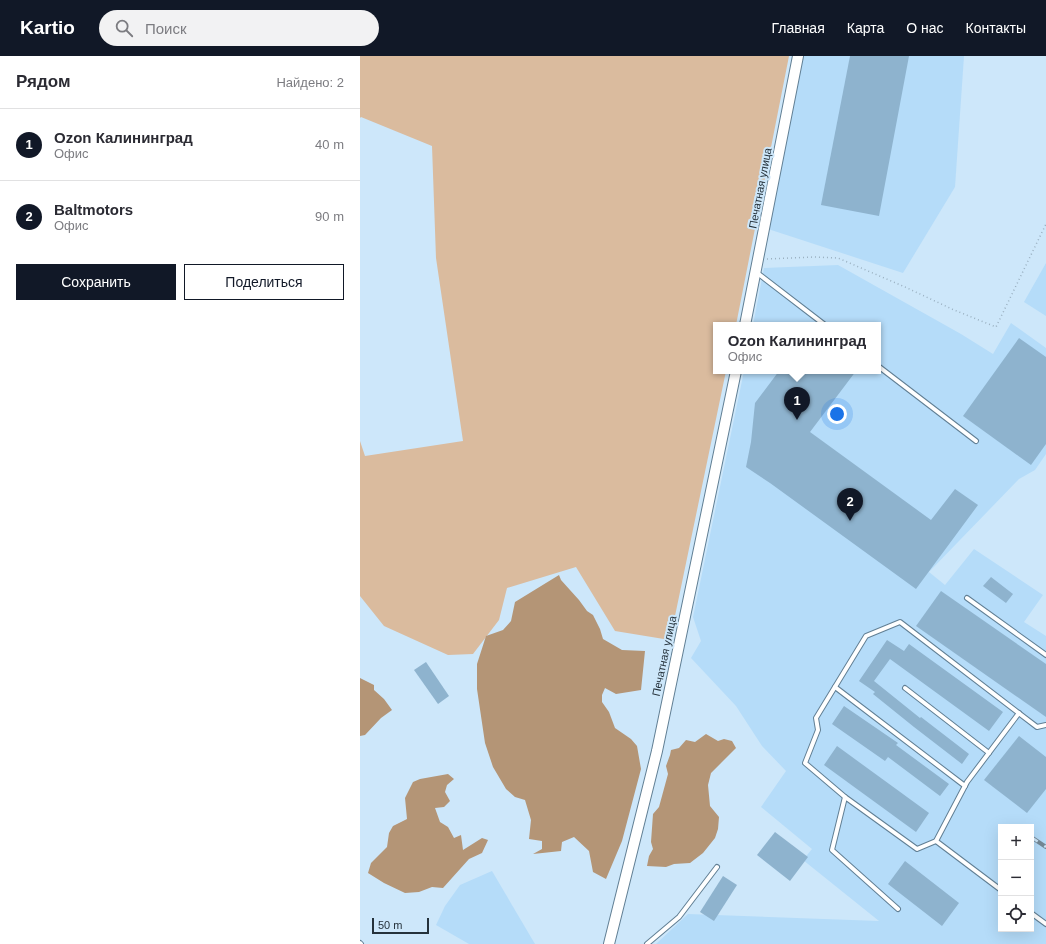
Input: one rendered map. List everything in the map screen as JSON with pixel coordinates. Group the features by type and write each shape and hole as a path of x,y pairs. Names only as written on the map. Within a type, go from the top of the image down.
{"street":[{"name":"Печатная улица","path":"746,322 798,56"},
{"name":"Печатная улица","path":"609,944 656,751 735,374"}],"lane":[{"path":"756,272 821,322"},
{"path":"881,368 976,441"},
{"path":"967,598 1046,655"},
{"path":"1019,713 965,786 936,841 917,849 845,797 805,763 818,730 816,718 866,636 900,622 1019,713 1037,727 1046,725"},
{"path":"835,687 965,786"},
{"path":"905,688 989,753"},
{"path":"845,797 832,850 898,909"},
{"path":"936,841 998,888"},
{"path":"647,944 679,917 717,867"},
{"path":"1034,914 1046,924"}],"path":[{"path":"759,259 814,257 838,258 905,286 954,310 996,327 1046,224"}],"shaded area":[{"path":"360,56 789,56 737,322 713,322 713,374 725,374 670,640 615,631 576,567 507,588 499,620 473,654 448,655 384,626 360,596 360,441 365,456 463,441 436,258 432,146 361,117 360,118"},
{"path":"801,56 964,56 955,187 903,273 765,228"},
{"path":"1046,263 1046,316 1024,302"},
{"path":"838,265 961,334 993,354 1011,323 1046,348 1046,454 1035,470 1019,479 929,572 945,585 974,549 1043,595 1024,622 1046,636 1046,944 656,944 688,914 879,921 803,860 812,849 761,807 786,771 762,746 736,706 691,658 701,641 693,617 743,374 881,374 881,322 754,322 764,268"},
{"path":"559,575 561,580 587,611 593,615 603,639 622,650 645,651 641,690 616,694 605,688 602,695 602,702 609,712 615,728 631,739 637,746 641,769 622,841 606,879 593,872 589,851 574,837 562,842 561,851 533,854 542,849 542,841 529,839 531,820 525,800 515,797 506,789 493,767 485,743 477,689 477,664 486,636 503,630 511,621 515,602"},
{"path":"360,678 374,685 374,690 384,699 392,710 381,718 365,735 360,736"},
{"path":"706,734 718,741 724,739 732,741 736,748 711,773 708,785 710,806 719,817 718,829 715,838 703,853 690,863 674,864 666,867 647,866 649,856 653,849 651,842 653,814 659,807 668,774 666,766 671,750 679,748 686,740 695,742"},
{"path":"448,774 454,779 447,785 445,792 450,801 444,807 435,808 440,822 448,827 454,838 461,835 463,850 482,838 488,840 482,853 469,859 443,888 432,887 419,892 405,893 368,873 371,863 387,847 389,833 393,826 407,819 405,798 413,782 420,779"},
{"path":"492,871 535,944 469,944 436,925 445,906 460,885"}],"building":[{"path":"850,56 909,56 879,216 821,205"},
{"path":"1019,338 1046,357 1046,444 1031,465 963,416"},
{"path":"777,374 854,374 810,432 931,520 955,489 978,505 916,589 746,467 751,442 755,403"},
{"path":"991,577 1013,594 1006,603 983,586"},
{"path":"941,591 1046,664 1046,717 916,626"},
{"path":"887,640 904,651 909,644 1003,712 989,731 890,659 874,681 920,718 921,717 969,754 962,764 873,694 875,692 859,681"},
{"path":"426,662 449,696 438,704 414,670"},
{"path":"844,706 898,743 896,745 949,784 940,796 888,757 885,761 832,724"},
{"path":"1019,736 1046,757 1046,789 1027,813 984,780"},
{"path":"837,746 929,813 916,832 824,765"},
{"path":"775,832 808,857 790,881 757,855"},
{"path":"905,861 959,903 942,926 888,884"},
{"path":"723,876 737,885 714,921 700,912"}],"railway":[{"path":"1034,839 1046,847"}],"place":[{"name":"Ozon Калининград","path":"797,420"},
{"name":"Baltmotors","path":"850,521"}]}
